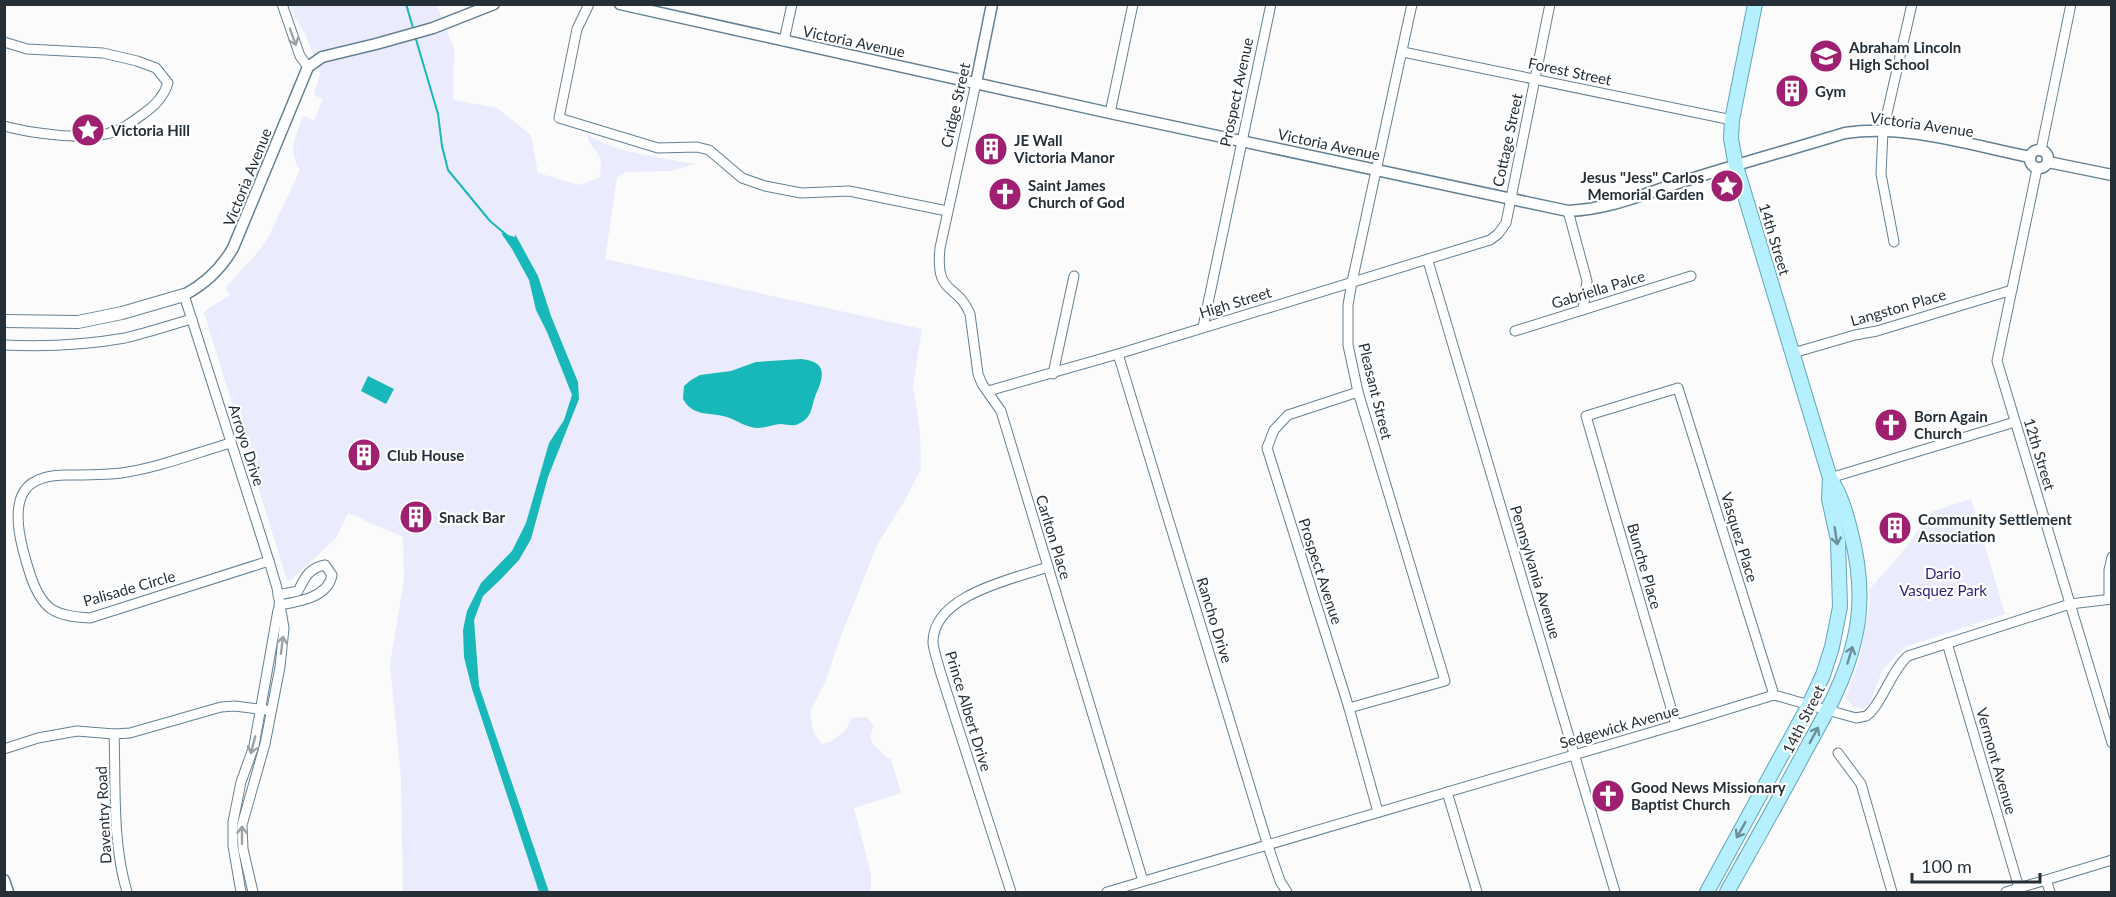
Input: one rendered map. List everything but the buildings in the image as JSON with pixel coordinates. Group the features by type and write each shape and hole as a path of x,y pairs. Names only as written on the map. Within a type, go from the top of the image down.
{"main road":[{"name":"14th Street","path":"1726,892 1828,709 1845,673 1855,640 1859,578 1849,524 1839,492 1830,478 1736,166 1731,140 1732,120 1755,4"},
{"name":"Victoria Avenue","path":"4,321 78,322 122,313 183,295"},
{"name":"14th Street","path":"1707,892 1809,705 1823,675 1832,647 1840,607 1838,540 1829,499 1830,478"}],"street":[{"path":"282,4 300,57 308,67 322,57 433,28 494,4"},
{"path":"590,4 577,29 559,118 658,148 698,147 709,150 742,178 765,186 801,193 849,190 947,211"},
{"name":"Victoria Avenue","path":"620,4 648,8 784,41 1110,113 1568,211 1624,202 1669,186 1845,133 1883,131 1936,138 2030,157"},
{"path":"784,41 792,4"},
{"name":"Cridge Street","path":"947,211 992,4"},
{"path":"1110,113 1133,4"},
{"name":"Prospect Avenue","path":"1203,327 1271,4"},
{"name":"Pleasant Street","path":"1348,708 1445,681 1358,392 1348,345 1348,305 1352,282 1412,4"},
{"name":"Cottage Street","path":"1490,240 1506,223 1550,4"},
{"path":"1894,242 1881,174 1883,131 1912,4"},
{"path":"2041,150 2071,4"},
{"path":"4,42 27,49 103,53 137,61 156,68 168,83 165,94 149,110 126,127 105,135 21,131 4,126"},
{"name":"Forest Street","path":"1402,52 1732,120"},
{"name":"Victoria Avenue","path":"183,295 209,279 223,264 233,248 308,67"},
{"path":"2041,150 2047,154 2048,162 2037,169 2031,165 2030,157 2034,151 2041,150"},
{"path":"2048,162 2112,175"},
{"name":"12th Street","path":"2037,169 1997,361 2112,743"},
{"name":"Carlton Place","path":"947,211 940,248 939,274 949,291 966,306 970,314 978,374 987,392 1001,411 1143,881"},
{"path":"1568,211 1587,280 1583,310"},
{"name":"High Street","path":"987,392 1428,261 1490,240"},
{"name":"Pennsylvania Avenue","path":"1428,261 1615,892"},
{"path":"1053,374 1074,276"},
{"name":"Gabriella Palce","path":"1515,331 1691,276"},
{"name":"Langston Place","path":"1793,354 2012,290"},
{"name":"Arroyo Drive","path":"183,295 269,561 284,628 265,744 242,825 243,849 253,892"},
{"path":"4,345 39,346 101,342 192,319"},
{"name":"Rancho Drive","path":"1118,354 1268,846 1280,881 1287,892"},
{"name":"Vasquez Place","path":"1586,416 1678,388 1774,694"},
{"name":"Prospect Avenue","path":"1358,392 1288,415 1274,430 1266,448 1348,708 1378,812"},
{"name":"Bunche Place","path":"1586,416 1676,725"},
{"path":"1830,478 2015,422"},
{"name":"Palisade Circle","path":"231,442 121,473 60,475 41,478 31,483 23,491 19,506 18,519 22,548 33,582 45,605 65,617 90,618 269,561"},
{"path":"1774,694 1856,718 1866,716 1874,708 1899,663 1908,656 2070,604 2110,599 2109,570 2112,557"},
{"path":"278,595 298,591 308,572 313,568 325,565 332,575 331,582 325,589 308,600 279,605"},
{"name":"Prince Albert Drive","path":"1011,892 939,671 933,642 938,624 951,606 975,591 1048,567"},
{"name":"Arroyo Drive","path":"241,892 232,846 233,822 242,782 254,746 279,605"},
{"name":"Vermont Avenue","path":"1947,643 2019,888"},
{"name":"Sedgewick Avenue","path":"1107,892 1676,725 1774,694"},
{"path":"4,749 38,738 77,731 114,734 139,731 221,707 272,711"},
{"name":"Daventry Road","path":"114,734 117,836 121,870 128,892"},
{"path":"1839,753 1861,784 1892,892"},
{"path":"1447,792 1477,892"},
{"path":"2006,892 2112,860"},
{"path":"4,880 8,892"},
{"path":"2046,880 2050,892"}],"green space":[{"path":"436,4 454,48 453,100 497,108 531,135 538,173 579,185 599,178 601,161 588,140 587,134 610,146 624,150 695,164 671,171 626,172 617,177 605,259 922,329 913,386 920,432 921,469 877,545 825,683 810,711 813,731 822,744 832,741 845,731 852,718 866,717 874,726 871,736 873,744 891,759 901,793 854,808 871,875 871,892 403,892 401,778 390,664 404,579 403,537 348,513 336,538 290,581 287,580 204,313 230,295 225,288 257,253 269,236 300,170 293,149 303,116 314,120 323,99 314,95 320,73 306,36 289,5"},
{"name":"Dario Vasquez Park","path":"1971,499 2005,614 1905,647 1883,669 1870,702 1863,709 1853,707 1846,698 1859,660 1870,602 1869,590 1903,551 1933,511"}],"water":[{"path":"501,233 515,237 515,234 538,276 551,316 578,382 579,399 548,477 531,539 519,560 483,596 474,620 479,686 549,892 539,892 472,689 464,657 463,630 467,611 481,583 512,551 526,523 549,443 564,420 572,395 536,310 529,280"},
{"path":"809,360 819,366 822,375 809,415 796,425 780,424 757,428 727,417 702,413 692,409 683,399 684,386 700,375 731,371 756,362"},
{"path":"368,376 394,389 386,404 361,391"}],"waterway":[{"path":"406,4 414,31"},
{"path":"415,36 438,114 448,170 490,221 509,237"}],"place":[{"name":"Abraham Lincoln High School","path":"1826,56"},
{"name":"Gym","path":"1792,91"},
{"name":"Victoria Hill","path":"88,130"},
{"name":"JE Wall Victoria Manor","path":"991,149"},
{"name":"Jesus \"Jess\" Carlos Memorial Garden","path":"1727,186"},
{"name":"Saint James Church of God","path":"1005,194"},
{"name":"Born Again Church","path":"1891,425"},
{"name":"Club House","path":"364,455"},
{"name":"Snack Bar","path":"416,517"},
{"name":"Community Settlement Association","path":"1895,528"},
{"name":"Good News Missionary Baptist Church","path":"1608,796"}]}
